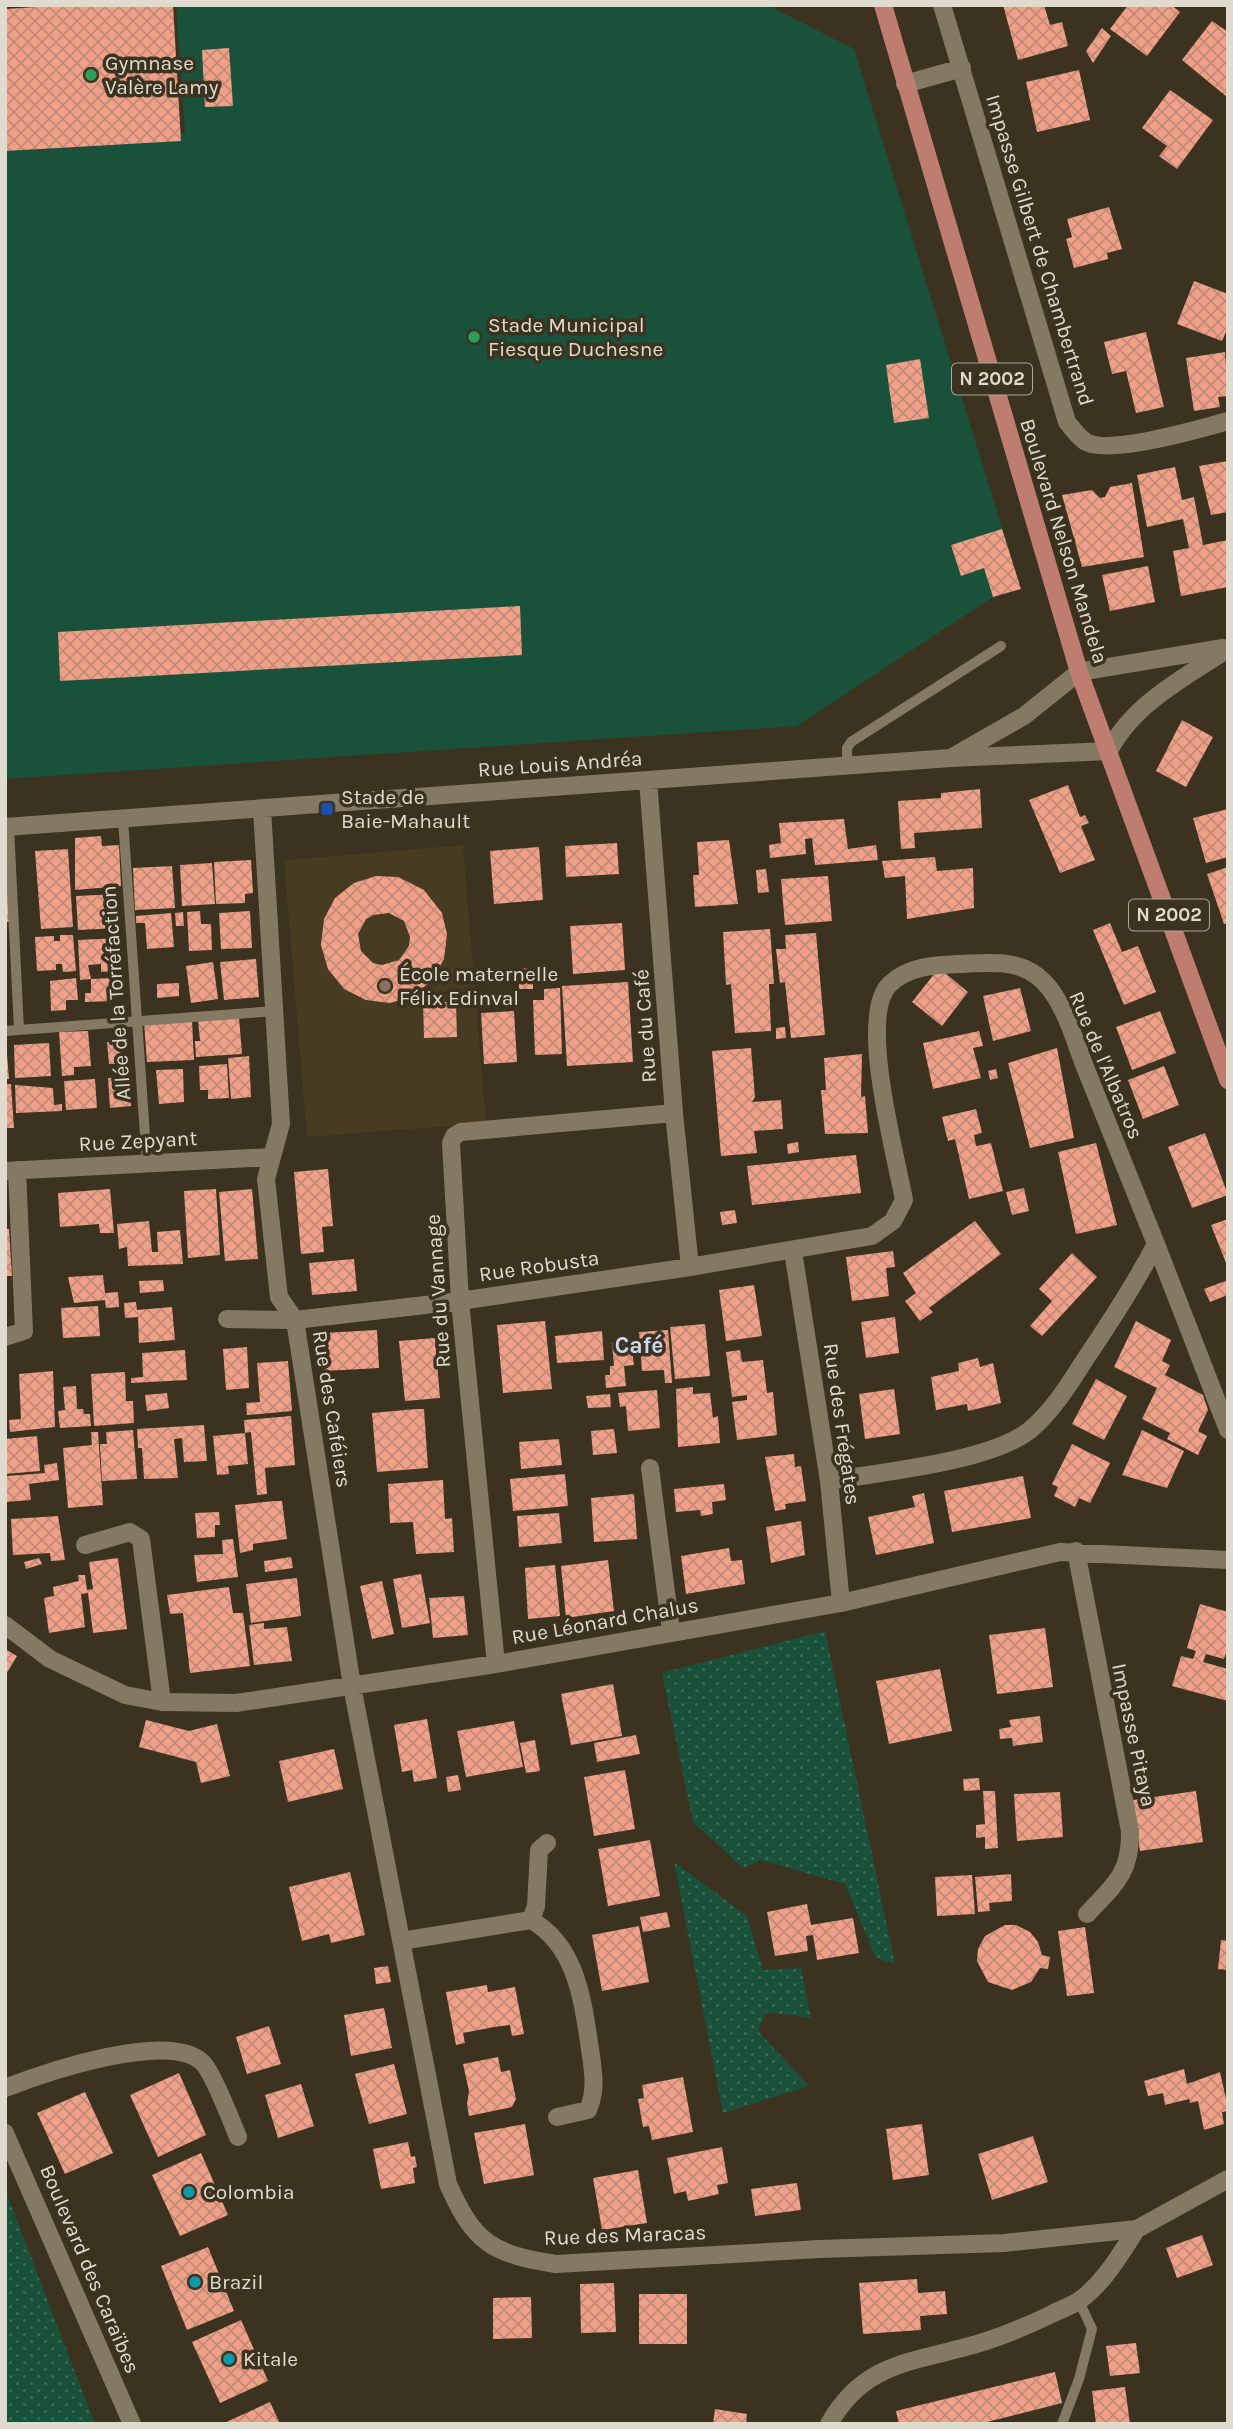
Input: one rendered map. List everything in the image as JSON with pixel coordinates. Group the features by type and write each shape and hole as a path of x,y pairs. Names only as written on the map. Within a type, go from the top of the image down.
{"main road":[{"name":"Boulevard Nelson Mandela","path":"883,5 1079,672 1228,1080"}],"street":[{"name":"Impasse Gilbert de Chambertrand","path":"942,5 1067,422 1077,436 1088,443 1105,446 1177,435 1228,421"},
{"path":"905,84 962,68"},
{"path":"1079,672 1228,648"},
{"path":"1109,751 1130,719 1177,682 1228,648"},
{"name":"Rue Louis Andréa","path":"951,758 1024,716 1079,672"},
{"name":"Rue Louis Andréa","path":"7,827 847,765 1109,751"},
{"name":"Rue du Café","path":"648,780 674,1114 690,1267"},
{"name":"Rue des Caféiers","path":"262,808 281,1124 266,1179 279,1297 295,1321 352,1686"},
{"name":"Rue de l'Albatros","path":"793,1251 872,1236 893,1221 903,1207 876,1053 875,1018 884,990 900,975 915,969 998,962 1025,968 1045,983 1055,998 1156,1244"},
{"name":"Rue du Vannage","path":"496,1664 460,1301 452,1143 454,1136 461,1132 674,1114"},
{"name":"Rue Zepyant","path":"11,1170 272,1157"},
{"path":"5,1337 24,1331 11,1170"},
{"path":"1156,1244 1228,1430"},
{"path":"829,1481 920,1466 994,1448 1029,1430 1059,1399 1135,1284 1156,1244"},
{"name":"Rue Robusta","path":"227,1319 295,1321 460,1301 793,1251"},
{"name":"Rue des Frégates","path":"793,1251 829,1481 841,1604"},
{"path":"650,1468 671,1631"},
{"path":"85,1545 130,1532 141,1539 162,1702"},
{"name":"Rue Léonard Chalus","path":"5,1625 50,1659 100,1685 140,1699 236,1703 496,1664 671,1631 841,1604 1039,1556 1076,1551 1228,1560"},
{"name":"Impasse Pitaya","path":"1076,1551 1130,1831 1131,1856 1124,1874 1087,1914"},
{"name":"Rue des Maracas","path":"352,1686 448,2184 463,2219 486,2244 528,2259 556,2264 820,2249 1004,2243 1137,2229"},
{"path":"531,1920 537,1906 538,1850 547,1843"},
{"path":"401,1941 531,1920 546,1928 570,1961 582,1995 595,2083 588,2110 557,2117"},
{"path":"5,2088 111,2054 181,2051 203,2063 238,2137"},
{"name":"Boulevard des Caraïbes","path":"5,2133 132,2424"},
{"path":"829,2424 841,2402 878,2371 916,2357 963,2348 1017,2331 1079,2301 1101,2281 1137,2229 1228,2179"}],"lane":[{"path":"847,765 847,748 851,742 1001,646"},
{"name":"Allée de la Torréfaction","path":"123,819 147,1164"},
{"path":"7,827 19,1030"},
{"path":"5,1031 275,1011"},
{"path":"1062,2424 1079,2379 1092,2329 1079,2301"}],"shaded area":[{"name":"École maternelle Félix Edinval","path":"463,845 486,1123 307,1137 284,860"}],"green space":[{"name":"Stade Municipal Fiesque Duchesne","path":"176,5 767,5 854,49 1021,589 993,597 797,726 5,779 5,145 185,133"},
{"path":"825,1631 895,1964 876,1958 845,1884 760,1860 743,1868 693,1822 662,1673"},
{"path":"674,1862 747,1916 763,1970 801,1968 811,2018 766,2012 758,2031 809,2086 723,2113"},
{"path":"5,2189 95,2424 5,2424"}],"building":[{"name":"Gymnase Valère Lamy","path":"68,5 173,5 181,141 5,151 5,9"},
{"path":"1003,5 1044,5 1050,25 1062,22 1068,46 1018,60"},
{"path":"1128,5 1171,5 1180,12 1147,56 1110,29"},
{"path":"1212,21 1228,32 1227,97 1182,60"},
{"path":"1102,28 1111,36 1093,63 1086,51"},
{"path":"229,48 233,106 205,107 202,50"},
{"path":"1079,70 1090,120 1037,132 1026,82"},
{"path":"1170,90 1213,120 1177,169 1159,156 1167,146 1142,128"},
{"path":"1109,207 1122,249 1107,253 1108,259 1074,268 1066,239 1072,237 1067,219"},
{"path":"1194,281 1228,294 1228,327 1222,341 1177,324"},
{"path":"1146,332 1164,407 1136,413 1126,371 1112,374 1104,342"},
{"path":"1225,352 1228,396 1218,397 1220,407 1194,411 1186,358"},
{"path":"920,359 929,418 894,423 886,365"},
{"path":"1228,461 1228,512 1211,515 1199,466"},
{"path":"1175,467 1182,500 1194,497 1203,545 1228,540 1228,587 1181,596 1173,551 1189,548 1183,519 1147,527 1137,475"},
{"path":"1132,483 1144,557 1082,567 1062,495 1092,490 1100,498 1105,497 1110,487"},
{"path":"1002,529 1021,589 993,597 984,568 961,576 951,545"},
{"path":"1148,566 1155,602 1110,611 1102,575"},
{"path":"520,606 522,655 60,681 58,632"},
{"path":"1182,720 1213,737 1186,787 1156,771"},
{"path":"1068,785 1080,817 1085,815 1089,823 1081,826 1095,860 1060,873 1029,800"},
{"path":"980,789 982,828 914,833 915,848 901,849 898,801 941,798 941,793"},
{"path":"1228,809 1228,857 1206,863 1193,818"},
{"path":"844,819 848,849 876,845 878,860 815,865 812,838 805,839 806,854 770,858 769,845 781,843 779,823"},
{"path":"101,836 102,846 119,845 121,886 75,890 75,838"},
{"path":"729,840 738,904 695,907 693,875 699,875 697,842"},
{"path":"617,843 619,874 566,877 565,846"},
{"path":"539,847 543,900 494,904 490,851"},
{"path":"68,849 73,927 41,929 35,851"},
{"path":"935,857 937,871 973,868 974,908 907,919 905,876 885,878 882,861"},
{"path":"251,860 253,893 245,894 245,903 216,904 214,862"},
{"path":"212,863 215,904 182,906 180,865"},
{"path":"172,866 175,908 135,910 133,868"},
{"path":"1228,867 1228,923 1224,924 1207,874"},
{"path":"766,869 769,892 758,893 756,870"},
{"path":"376,876 398,877 424,890 442,913 447,934 444,959 432,980 414,996 390,1003 366,1000 344,989 328,969 321,945 324,919 335,898 354,883","holes":["389,913 404,921 410,937 409,946 399,960 382,965 373,963 361,951 358,934 366,919 373,915"]},
{"path":"828,876 832,921 785,925 781,879"},
{"path":"7,881 9,922 5,922"},
{"path":"118,894 120,928 78,930 76,896"},
{"path":"200,911 201,924 211,924 212,950 189,951 187,912"},
{"path":"250,911 252,948 221,949 219,913"},
{"path":"183,912 184,926 176,926 175,913"},
{"path":"171,913 174,947 147,949 145,923 136,923 136,916"},
{"path":"622,923 625,970 573,974 570,926"},
{"path":"1110,923 1122,952 1138,946 1156,992 1124,1005 1093,930"},
{"path":"770,929 774,984 769,984 771,1031 735,1033 731,984 726,985 723,932"},
{"path":"816,933 825,1035 791,1038 785,982 780,983 776,949 786,949 785,935"},
{"path":"60,935 73,935 76,971 63,972 62,964 56,964 56,970 37,971 35,937 54,936 54,941 60,941"},
{"path":"120,938 122,971 101,972 101,964 88,965 91,979 80,980 78,940"},
{"path":"256,959 259,997 224,1000 220,962"},
{"path":"213,962 218,999 191,1003 186,966"},
{"path":"533,968 533,989 519,989 519,969"},
{"path":"939,968 968,992 942,1026 912,1002"},
{"path":"76,978 78,1000 66,1000 66,1010 51,1011 50,981"},
{"path":"112,978 113,1001 85,1002 85,993 91,993 91,979"},
{"path":"628,982 633,1062 567,1066 562,986"},
{"path":"179,983 179,996 157,998 157,984"},
{"path":"560,988 562,1054 535,1055 533,1000 544,1000 544,989"},
{"path":"1020,988 1031,1031 993,1041 983,996"},
{"path":"423,1002 456,1002 457,1037 424,1038"},
{"path":"514,1011 517,1062 484,1064 481,1013"},
{"path":"1160,1011 1176,1053 1132,1070 1116,1027"},
{"path":"239,1017 242,1054 196,1057 195,1041 200,1041 198,1020"},
{"path":"192,1020 194,1060 147,1062 144,1022"},
{"path":"785,1027 786,1038 776,1039 776,1028"},
{"path":"88,1031 91,1066 74,1067 74,1075 62,1076 59,1032"},
{"path":"979,1031 983,1046 973,1048 981,1078 933,1089 923,1043"},
{"path":"120,1041 121,1064 109,1064 107,1042"},
{"path":"49,1043 51,1076 15,1078 14,1045"},
{"path":"751,1048 755,1097 752,1102 781,1100 783,1129 754,1131 757,1153 721,1156 712,1051"},
{"path":"1057,1048 1074,1138 1030,1148 1008,1063"},
{"path":"7,1054 9,1079 5,1079"},
{"path":"862,1054 861,1097 865,1096 868,1133 825,1134 821,1090 826,1090 824,1058"},
{"path":"249,1056 251,1097 231,1099 228,1058"},
{"path":"227,1064 229,1098 208,1099 208,1090 200,1090 199,1066"},
{"path":"1164,1066 1179,1105 1143,1119 1128,1080"},
{"path":"183,1069 184,1102 159,1104 156,1070"},
{"path":"996,1069 998,1078 990,1080 988,1071"},
{"path":"129,1077 131,1106 110,1108 108,1078"},
{"path":"95,1079 97,1108 66,1110 64,1081"},
{"path":"5,1084 11,1084 14,1128 5,1128"},
{"path":"15,1085 53,1088 54,1105 62,1104 62,1111 16,1113"},
{"path":"976,1109 982,1133 974,1135 976,1146 991,1143 1003,1191 969,1199 955,1139 948,1141 942,1117"},
{"path":"1205,1133 1228,1195 1192,1208 1168,1147"},
{"path":"798,1142 799,1152 788,1154 787,1144"},
{"path":"1096,1143 1117,1225 1076,1234 1058,1152"},
{"path":"856,1155 861,1193 752,1205 747,1166"},
{"path":"328,1169 333,1226 322,1227 324,1252 301,1254 294,1172"},
{"path":"1024,1188 1029,1211 1012,1215 1006,1192"},
{"path":"110,1189 114,1233 100,1233 99,1224 60,1227 58,1193"},
{"path":"216,1189 220,1255 188,1258 184,1191"},
{"path":"252,1189 258,1259 225,1261 219,1192"},
{"path":"735,1210 737,1223 722,1225 720,1212"},
{"path":"1228,1219 1228,1268 1211,1225"},
{"path":"149,1221 152,1252 158,1252 157,1232 180,1230 183,1264 128,1266 127,1247 119,1249 117,1224"},
{"path":"975,1221 1001,1254 929,1308 933,1312 920,1321 905,1301 916,1293 903,1273"},
{"path":"5,1229 9,1229 12,1276 5,1276"},
{"path":"893,1251 895,1267 886,1268 889,1296 852,1301 846,1257"},
{"path":"1072,1253 1097,1277 1042,1336 1030,1326 1052,1301 1039,1289"},
{"path":"354,1259 357,1291 312,1295 309,1263"},
{"path":"103,1275 105,1293 118,1292 119,1307 106,1308 105,1300 74,1303 68,1277"},
{"path":"163,1280 164,1291 140,1293 139,1281"},
{"path":"1228,1280 1228,1295 1210,1302 1204,1289"},
{"path":"754,1285 762,1336 726,1341 719,1290"},
{"path":"136,1302 137,1310 172,1307 175,1340 139,1343 138,1317 125,1318 124,1303"},
{"path":"98,1306 100,1336 63,1338 61,1308"},
{"path":"895,1317 899,1353 866,1358 861,1322"},
{"path":"545,1321 552,1389 503,1393 497,1325"},
{"path":"1136,1321 1171,1340 1162,1361 1170,1365 1165,1375 1203,1395 1208,1410 1198,1431 1207,1436 1198,1455 1167,1439 1170,1433 1142,1419 1157,1388 1114,1367"},
{"path":"705,1324 710,1376 675,1379 670,1327"},
{"path":"377,1330 379,1368 325,1371 323,1333"},
{"path":"668,1330 672,1383 665,1383 664,1370 642,1371 639,1332"},
{"path":"602,1331 604,1360 557,1363 555,1336"},
{"path":"435,1338 440,1398 405,1401 399,1341"},
{"path":"631,1342 634,1365 624,1366 626,1386 606,1388 605,1375 610,1375 610,1366 614,1366 612,1343"},
{"path":"247,1347 249,1388 226,1390 223,1349"},
{"path":"185,1350 187,1380 131,1383 131,1378 143,1377 142,1353"},
{"path":"740,1350 742,1362 763,1360 767,1393 773,1392 777,1435 737,1440 732,1402 747,1400 747,1395 732,1397 726,1352"},
{"path":"978,1358 980,1367 993,1363 1001,1403 968,1411 967,1404 936,1410 931,1377 959,1371 958,1363"},
{"path":"288,1361 292,1411 247,1415 246,1403 260,1402 257,1363"},
{"path":"53,1371 55,1427 10,1432 9,1420 21,1419 19,1374"},
{"path":"125,1372 126,1401 133,1401 134,1423 94,1426 91,1374"},
{"path":"1096,1379 1127,1396 1104,1440 1072,1424"},
{"path":"76,1386 77,1409 83,1409 84,1414 90,1414 91,1426 60,1428 58,1411 65,1410 63,1387"},
{"path":"693,1387 693,1394 710,1393 713,1418 718,1416 720,1443 678,1447 676,1389"},
{"path":"894,1389 900,1434 865,1439 859,1394"},
{"path":"657,1390 660,1428 628,1431 626,1406 620,1407 618,1393"},
{"path":"167,1393 169,1408 147,1411 145,1395"},
{"path":"610,1394 611,1407 588,1408 586,1396"},
{"path":"424,1409 428,1468 377,1472 372,1413"},
{"path":"291,1416 295,1465 265,1468 267,1494 257,1495 251,1432 245,1433 244,1420"},
{"path":"204,1425 207,1461 184,1462 182,1438 174,1439 178,1478 144,1479 142,1448 138,1448 137,1429"},
{"path":"614,1429 617,1453 593,1455 591,1431"},
{"path":"133,1430 137,1479 102,1481 100,1444 107,1444 106,1432"},
{"path":"1142,1430 1184,1451 1167,1488 1122,1475"},
{"path":"91,1432 98,1432 103,1505 68,1508 63,1448 92,1445"},
{"path":"245,1433 248,1464 228,1466 229,1474 217,1475 213,1436"},
{"path":"37,1436 40,1471 5,1474 5,1439"},
{"path":"559,1439 562,1465 521,1469 519,1442"},
{"path":"1072,1444 1110,1463 1090,1503 1079,1498 1075,1507 1054,1496 1058,1487 1052,1484"},
{"path":"794,1454 795,1467 801,1466 806,1501 785,1504 786,1509 775,1511 765,1457"},
{"path":"57,1463 59,1480 29,1484 31,1500 5,1502 7,1476 45,1473 44,1465"},
{"path":"565,1474 568,1506 513,1511 510,1479"},
{"path":"1023,1476 1031,1518 952,1532 944,1491"},
{"path":"443,1480 445,1519 452,1518 454,1552 416,1554 413,1522 390,1523 388,1484"},
{"path":"724,1484 726,1500 712,1502 713,1514 701,1516 700,1510 676,1512 674,1489"},
{"path":"924,1493 934,1543 876,1555 868,1517 915,1507 912,1496"},
{"path":"634,1494 637,1539 594,1542 591,1498"},
{"path":"282,1501 287,1539 253,1544 253,1550 240,1553 235,1505"},
{"path":"219,1512 220,1525 215,1525 215,1537 197,1538 195,1513"},
{"path":"559,1513 562,1543 519,1547 517,1516"},
{"path":"58,1516 65,1560 51,1561 50,1553 13,1555 11,1519"},
{"path":"801,1521 805,1555 771,1563 766,1527"},
{"path":"233,1539 238,1577 197,1582 194,1555 223,1554 222,1540"},
{"path":"729,1548 731,1561 742,1560 745,1584 686,1594 681,1556"},
{"path":"291,1557 293,1568 265,1572 264,1561"},
{"path":"39,1558 42,1564 26,1569 24,1562"},
{"path":"118,1558 127,1629 93,1633 88,1593 81,1594 85,1627 49,1633 44,1598 54,1596 53,1587 79,1581 78,1575 85,1575 87,1590 93,1589 89,1562"},
{"path":"608,1560 614,1611 566,1618 561,1566"},
{"path":"555,1565 560,1616 528,1619 525,1568"},
{"path":"421,1574 430,1623 402,1628 393,1579"},
{"path":"297,1578 301,1616 251,1623 246,1584"},
{"path":"382,1581 394,1634 372,1639 360,1586"},
{"path":"229,1587 233,1613 243,1613 250,1666 190,1673 183,1613 170,1614 167,1595"},
{"path":"464,1596 468,1635 433,1638 429,1598"},
{"path":"1200,1604 1228,1612 1228,1646 1224,1659 1206,1654 1203,1662 1228,1669 1228,1701 1172,1686 1181,1656 1193,1659 1196,1651 1187,1648"},
{"path":"264,1623 264,1629 287,1627 292,1661 254,1665 249,1625"},
{"path":"1045,1628 1053,1687 997,1694 989,1635"},
{"path":"5,1649 17,1656 5,1676"},
{"path":"940,1669 952,1731 889,1744 876,1681"},
{"path":"613,1684 622,1736 571,1745 561,1694"},
{"path":"1040,1716 1043,1742 1013,1746 1012,1738 1000,1739 999,1729 1011,1727 1009,1720"},
{"path":"427,1719 437,1778 414,1782 412,1770 402,1772 394,1725"},
{"path":"146,1720 189,1731 217,1724 230,1776 201,1783 196,1762 139,1747"},
{"path":"514,1721 523,1767 466,1777 457,1731"},
{"path":"636,1735 640,1754 597,1762 594,1743"},
{"path":"535,1740 540,1771 526,1773 520,1743"},
{"path":"334,1749 343,1789 288,1802 279,1761"},
{"path":"625,1770 635,1829 594,1836 584,1777"},
{"path":"458,1775 461,1790 448,1792 446,1777"},
{"path":"979,1778 980,1790 964,1791 963,1779"},
{"path":"983,1791 995,1791 998,1848 985,1849 985,1837 976,1838 976,1825 985,1824"},
{"path":"1196,1791 1203,1842 1140,1851 1133,1800"},
{"path":"1060,1792 1063,1837 1017,1841 1014,1794"},
{"path":"650,1840 660,1896 608,1906 598,1849"},
{"path":"350,1872 365,1935 331,1943 329,1934 302,1941 289,1887"},
{"path":"1011,1874 1012,1901 989,1903 990,1911 978,1912 975,1877"},
{"path":"972,1875 975,1914 937,1916 935,1877"},
{"path":"807,1904 811,1925 853,1918 859,1953 817,1960 813,1935 806,1936 808,1951 775,1956 767,1912"},
{"path":"667,1912 670,1927 643,1932 640,1917"},
{"path":"1005,1925 1016,1925 1030,1932 1038,1942 1042,1955 1050,1957 1048,1969 1040,1968 1031,1982 1012,1990 988,1982 977,1961 978,1949 985,1936"},
{"path":"639,1926 649,1982 602,1991 592,1935"},
{"path":"1085,1927 1094,1993 1067,1996 1058,1931"},
{"path":"1221,1940 1228,1941 1228,1970 1218,1969"},
{"path":"388,1966 391,1982 376,1984 374,1968"},
{"path":"487,1985 488,1992 515,1987 524,2034 512,2036 510,2025 494,2027 463,2033 465,2043 456,2045 446,1992"},
{"path":"384,2008 392,2048 351,2056 344,2015"},
{"path":"269,2026 281,2064 247,2074 236,2037"},
{"path":"498,2057 501,2072 510,2070 516,2099 512,2107 469,2116 469,2091 463,2064"},
{"path":"394,2064 407,2114 369,2124 355,2074"},
{"path":"1184,2069 1187,2084 1220,2072 1228,2108 1228,2111 1222,2112 1224,2124 1204,2130 1198,2101 1190,2103 1189,2099 1165,2105 1163,2093 1148,2096 1144,2081"},
{"path":"179,2073 206,2135 158,2157 130,2095"},
{"path":"683,2077 693,2132 652,2140 649,2126 643,2127 638,2099 644,2098 642,2085"},
{"path":"301,2084 314,2126 278,2138 265,2095"},
{"path":"85,2092 113,2153 65,2174 37,2113"},
{"path":"525,2124 534,2175 484,2184 474,2133"},
{"path":"922,2124 929,2175 893,2180 886,2129"},
{"path":"1033,2136 1048,2182 992,2200 978,2154"},
{"path":"408,2142 411,2157 415,2156 417,2167 413,2168 415,2183 381,2189 373,2149"},
{"path":"722,2147 728,2183 717,2185 719,2194 688,2201 686,2191 674,2194 667,2158"},
{"name":"Colombia","path":"201,2153 228,2215 180,2236 152,2175"},
{"path":"638,2170 647,2223 602,2230 593,2178"},
{"path":"797,2183 801,2210 755,2216 751,2189"},
{"path":"1202,2235 1213,2265 1177,2278 1166,2248"},
{"name":"Brazil","path":"208,2247 234,2311 187,2330 161,2266"},
{"path":"917,2279 918,2293 945,2291 947,2314 920,2316 921,2330 863,2334 859,2283"},
{"path":"614,2283 616,2332 581,2333 580,2284"},
{"path":"639,2294 687,2294 687,2344 639,2344"},
{"path":"531,2297 532,2338 493,2339 493,2298"},
{"name":"Kitale","path":"241,2320 268,2381 220,2403 192,2342"},
{"path":"1136,2343 1140,2373 1110,2376 1106,2346"},
{"path":"1055,2372 1062,2403 979,2424 899,2424 896,2411"},
{"path":"1125,2387 1130,2424 1096,2424 1092,2391"},
{"path":"270,2402 280,2424 222,2424"},
{"path":"715,2409 747,2414 746,2424 713,2424"}],"place":[{"name":"Gymnase Valère Lamy","path":"91,75"},
{"name":"Stade Municipal Fiesque Duchesne","path":"474,337"},
{"name":"Stade de Baie-Mahault","path":"327,809"},
{"name":"École maternelle Félix Edinval","path":"385,986"},
{"name":"Colombia","path":"189,2192"},
{"name":"Brazil","path":"195,2282"},
{"name":"Kitale","path":"229,2359"}],"district":[{"name":"Café","path":"639,1345"}]}
